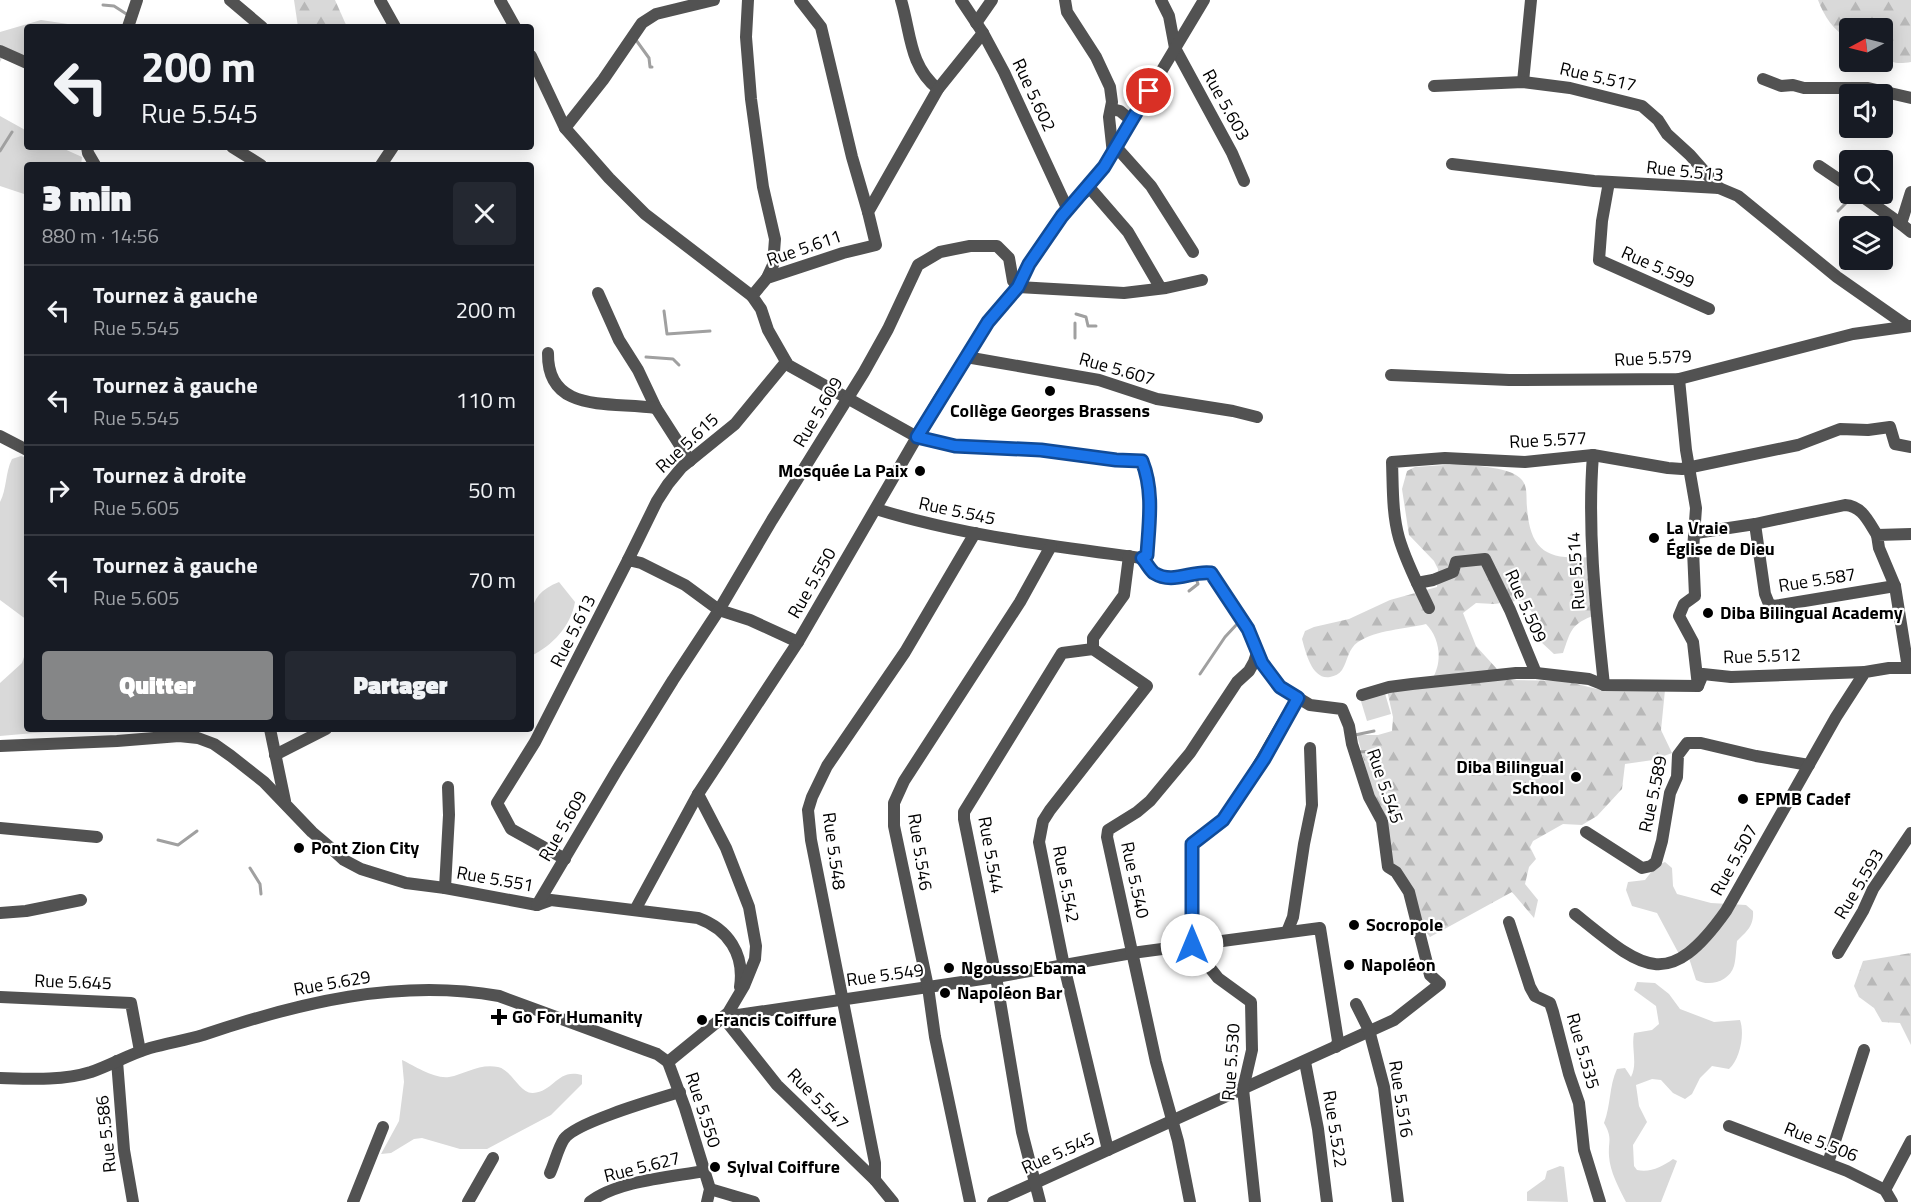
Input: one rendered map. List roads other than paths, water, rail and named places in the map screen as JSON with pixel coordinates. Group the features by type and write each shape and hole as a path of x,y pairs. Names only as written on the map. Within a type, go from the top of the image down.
{"street":[{"path":"129,24 137,0"},
{"path":"230,0 258,24"},
{"path":"380,0 393,24"},
{"path":"500,0 512,24"},
{"path":"565,128 603,80 642,23 656,14 714,0"},
{"path":"748,0 746,37 750,87 768,218 775,239 773,265 767,278"},
{"path":"800,0 821,27 868,213"},
{"path":"901,0 916,59 925,78 938,89"},
{"name":"Rue 5.602","path":"961,0 980,28 1004,72 1067,208"},
{"path":"868,213 938,89 980,28 992,0"},
{"path":"1065,0 1067,12 1104,71 1111,92 1112,109 1109,117 1115,151 1151,186 1193,252"},
{"path":"1161,0 1169,16 1174,48"},
{"name":"Rue 5.550","path":"710,1189 680,1092 668,1062 725,1015 737,999 750,974 756,946 752,918 741,885 726,848 698,794 771,687 917,437 988,322 1018,287 1029,264 1067,208 1089,187 1115,151 1204,0"},
{"path":"1523,82 1531,0"},
{"name":"Rue 5.603","path":"1174,48 1232,153 1244,180"},
{"path":"0,51 24,62"},
{"path":"534,62 565,128 609,178 645,214 752,296 761,309 768,330 786,362 797,371 917,437 955,446 1041,450 1116,460 1142,461 1149,478 1150,517 1147,555 1142,558"},
{"path":"1763,79 1781,86 1868,88 1911,98"},
{"name":"Rue 5.517","path":"1434,87 1523,82 1570,88 1642,106 1658,120 1667,134 1690,155 1719,188"},
{"path":"1112,109 1120,111 1132,122"},
{"path":"237,150 256,162"},
{"name":"Rue 5.513","path":"1452,164 1609,182 1719,188 1738,196 1836,277 1909,326"},
{"path":"1819,166 1839,180"},
{"name":"Rue 5.599","path":"1609,182 1602,221 1599,260 1709,309"},
{"path":"1089,187 1128,232 1160,287"},
{"path":"1873,204 1906,228 1911,192"},
{"name":"Rue 5.611","path":"752,296 767,278 876,245 868,213"},
{"name":"Rue 5.609","path":"537,905 616,770 719,610 888,329 918,265 940,252 970,246 997,246 1009,258 1013,281 1018,287"},
{"path":"1018,287 1124,293 1202,280"},
{"path":"598,293 619,340 638,370 656,408 690,461"},
{"name":"Rue 5.579","path":"1391,375 1509,380 1680,379 1853,334 1909,326"},
{"path":"548,353 548,369 551,379 569,397 585,402 656,408"},
{"name":"Rue 5.607","path":"966,357 1099,380 1157,399 1257,417"},
{"name":"Rue 5.615","path":"628,560 668,483 690,461 735,424 786,362"},
{"path":"1362,695 1389,687 1462,677 1536,673 1589,679 1604,685 1698,686 1693,642 1679,616 1684,604 1695,596 1696,534 1696,508 1684,438 1680,379"},
{"name":"Rue 5.577","path":"1429,608 1405,556 1399,536 1394,508 1392,462 1445,458 1525,462 1593,455 1668,468 1798,446 1840,429 1869,430 1890,426 1895,444 1911,447"},
{"path":"0,436 24,448"},
{"name":"Rue 5.514","path":"1593,455 1592,534 1604,685"},
{"path":"1696,534 1845,505 1854,506 1861,511 1877,535 1879,548 1894,586 1909,668 1889,668 1865,672"},
{"name":"Rue 5.545","path":"876,509 915,521 975,533 1142,558 1153,573 1167,577 1177,578 1211,573 1248,629 1262,663 1280,687 1310,705 1342,709 1350,726 1352,744 1369,797 1382,821 1388,867 1396,872 1409,892 1430,975 1440,984 1394,1020 993,1202"},
{"name":"Rue 5.587","path":"1755,524 1765,594 1769,604 1774,606 1894,586"},
{"name":"Rue 5.548","path":"875,1180 875,1163 811,840 808,810 827,766 904,652 975,533"},
{"path":"1877,535 1911,534"},
{"name":"Rue 5.546","path":"970,1202 937,1048 928,987 894,826 894,803 904,781 1020,602 1051,546"},
{"path":"1093,649 1093,638 1124,595 1129,556"},
{"name":"Rue 5.509","path":"1417,583 1453,572 1456,562 1485,559 1510,610 1536,673"},
{"path":"628,560 641,563 685,585 719,610 750,620 798,642"},
{"name":"Rue 5.613","path":"565,858 511,829 497,803 536,742 628,560"},
{"name":"Rue 5.542","path":"1093,649 1147,686 1050,810 1043,821 1039,842 1064,966 1108,1150"},
{"name":"Rue 5.544","path":"1040,1202 1022,1132 996,977 964,812 1062,653 1093,649"},
{"name":"Rue 5.540","path":"1190,1202 1107,837 1108,830 1150,801 1190,753 1237,681 1249,671 1257,653"},
{"name":"Rue 5.512","path":"1698,686 1703,674 1731,677 1865,672"},
{"name":"Rue 5.507","path":"1575,914 1619,950 1647,963 1661,965 1676,962 1688,954 1709,935 1726,911 1865,672"},
{"path":"1192,945 1192,844 1223,820 1264,759 1298,698"},
{"path":"271,732 286,803"},
{"path":"275,755 320,732"},
{"name":"Rue 5.551","path":"0,746 179,736 198,738 214,744 264,782 319,838 344,860 362,869 406,884 445,888 537,905 550,900 690,916 715,925 734,945 742,969 737,999"},
{"name":"Rue 5.589","path":"1586,832 1642,868 1656,862 1670,793 1677,777 1678,755 1687,742 1809,765"},
{"path":"1287,932 1293,917 1312,805 1310,748"},
{"path":"445,888 450,815 448,787"},
{"path":"635,910 698,794"},
{"path":"0,828 97,837"},
{"name":"Rue 5.593","path":"1838,953 1873,889 1911,833"},
{"path":"0,913 26,912 81,900"},
{"name":"Rue 5.535","path":"1509,922 1534,996 1550,1003 1553,1012 1579,1103 1584,1150 1600,1202"},
{"name":"Rue 5.549","path":"725,1015 738,1015 996,977 1132,953 1320,928 1338,1041 1336,1047"},
{"name":"Rue 5.530","path":"1192,945 1218,978 1251,1002 1252,1050 1244,1089 1255,1202"},
{"name":"Rue 5.629","path":"0,1078 70,1077 91,1072 140,1051 276,1012 374,993 406,990 475,992 507,998 646,1050 668,1062"},
{"name":"Rue 5.645","path":"0,997 131,1003 140,1051"},
{"name":"Rue 5.516","path":"1356,1004 1369,1030 1384,1087 1398,1202"},
{"name":"Rue 5.547","path":"725,1015 777,1085 875,1180 893,1202"},
{"path":"1828,1162 1864,1050"},
{"name":"Rue 5.586","path":"117,1061 124,1150 134,1202"},
{"name":"Rue 5.522","path":"1305,1062 1318,1128 1327,1202"},
{"path":"550,1173 565,1138 573,1131 603,1118 680,1092"},
{"name":"Rue 5.506","path":"1729,1126 1828,1162 1885,1190"},
{"path":"352,1202 383,1127"},
{"path":"1892,1202 1885,1190 1911,1141"},
{"path":"468,1202 493,1158"},
{"name":"Rue 5.627","path":"591,1202 629,1185 704,1171"},
{"path":"707,1202 710,1189 753,1202"}],"waterway":[{"path":"103,5 114,6 128,15"},
{"path":"636,40 649,58 650,67 652,67"},
{"path":"0,151 12,132"},
{"path":"1838,211 1845,204"},
{"path":"664,311 667,334 710,331"},
{"path":"1076,314 1086,317 1088,326 1096,326"},
{"path":"1075,323 1075,338"},
{"path":"646,357 673,359 679,365"},
{"path":"1189,591 1198,584 1196,578"},
{"path":"1200,674 1225,637 1238,623"},
{"path":"1355,735 1374,731"},
{"path":"1358,752 1377,751"},
{"path":"158,840 178,845 197,831"},
{"path":"250,868 260,884 261,894"}],"place":[{"name":"Collège Georges Brassens","path":"1050,391"},
{"name":"Mosquée La Paix","path":"920,471"},
{"name":"La Vraie Église de Dieu","path":"1654,538"},
{"name":"Diba Bilingual Academy","path":"1708,613"},
{"name":"Diba Bilingual School","path":"1576,777"},
{"name":"EPMB Cadef","path":"1743,799"},
{"name":"Pont Zion City","path":"299,848"},
{"name":"Socropole","path":"1354,925"},
{"name":"Napoléon","path":"1349,965"},
{"name":"Ngousso Ebama","path":"949,968"},
{"name":"Napoléon Bar","path":"945,993"},
{"name":"Go For Humanity","path":"499,1017"},
{"name":"Francis Coiffure","path":"702,1020"},
{"name":"Sylval Coiffure","path":"715,1167"}]}
